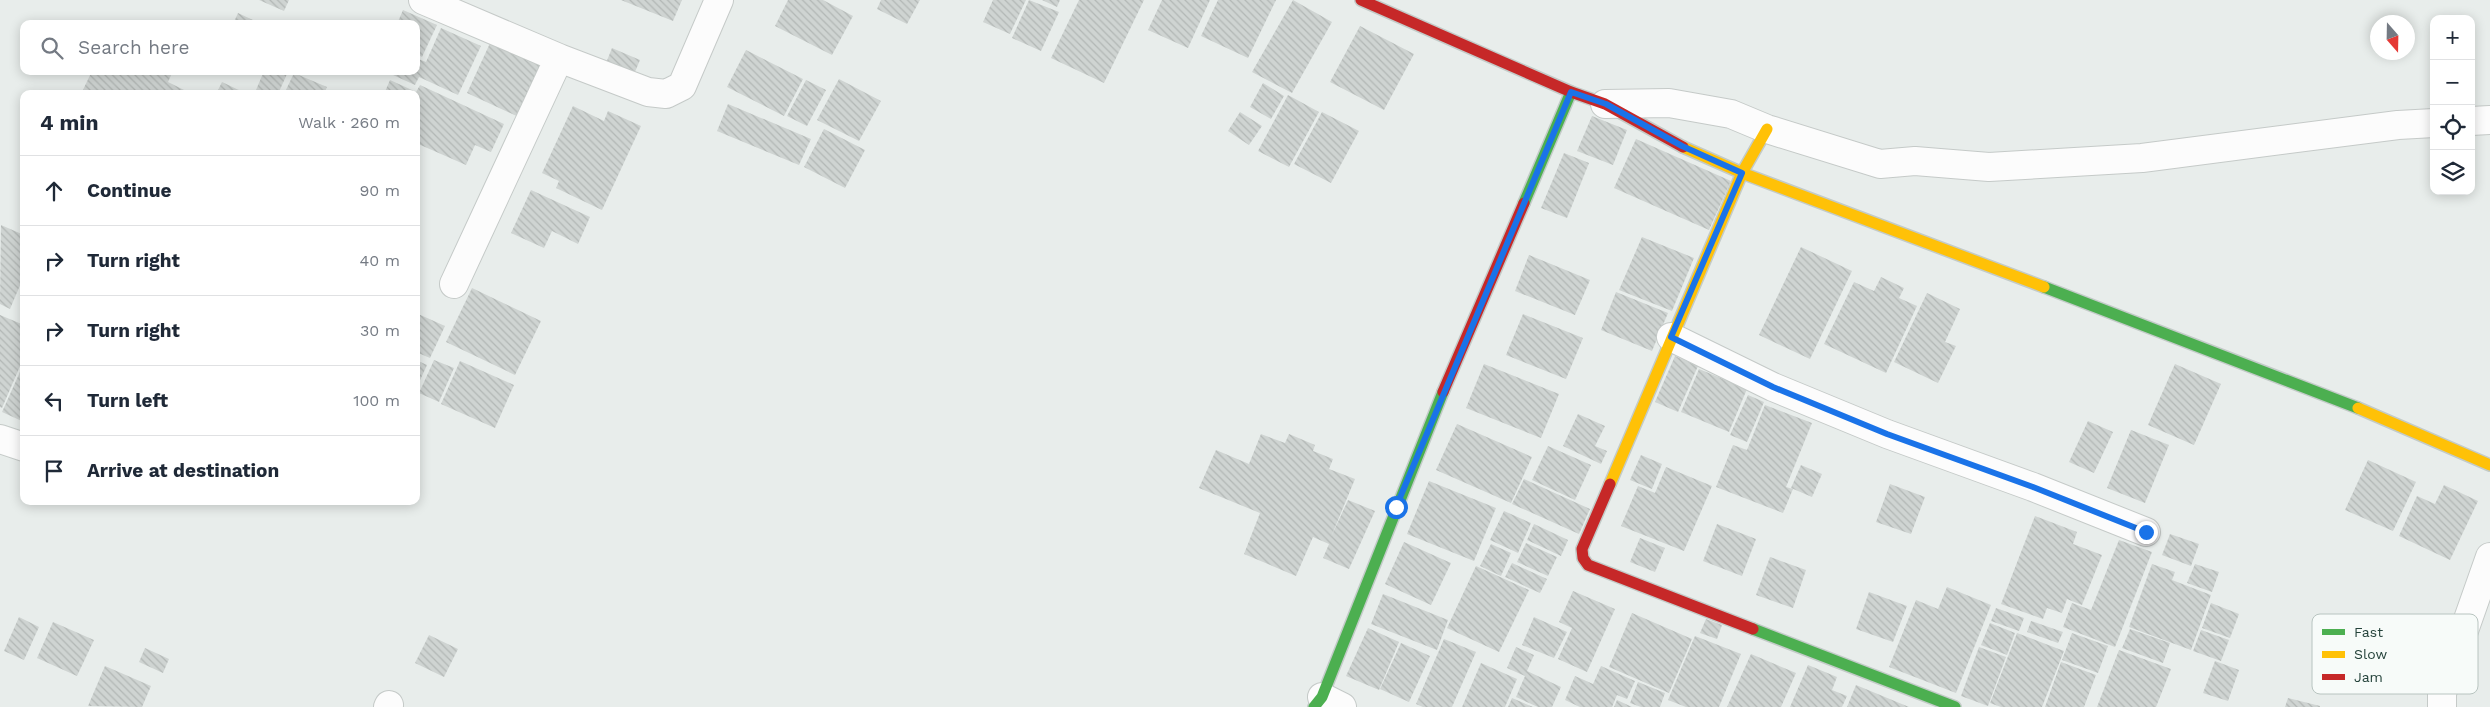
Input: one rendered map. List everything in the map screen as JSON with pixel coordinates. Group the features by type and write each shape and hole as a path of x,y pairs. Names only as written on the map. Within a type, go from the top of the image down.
{"street":[{"path":"423,0 559,58 648,92 666,94 682,86 719,0"},
{"path":"1361,0 1571,92 1606,104 1682,146 1742,173 2326,394 2490,465"},
{"path":"454,284 559,58"},
{"path":"1326,704 1417,453 1571,92"},
{"path":"1606,104 1669,103 1731,114 1767,129 1880,164 1915,161 1989,167 2142,158 2398,125 2430,123"},
{"path":"2475,121 2490,120"},
{"path":"1767,129 1742,173 1671,337 1582,549 1583,558 1588,565 1955,707"},
{"path":"1671,337 1773,387 1887,434 2033,487 2146,532"},
{"path":"0,439 20,446"},
{"path":"2470,614 2490,557"},
{"path":"2442,694 2442,707"}],"building":[{"path":"259,0 289,0 284,11"},
{"path":"621,0 682,0 673,21"},
{"path":"788,0 823,0 853,16 832,55 775,26"},
{"path":"881,0 920,0 907,24 877,9"},
{"path":"993,0 1026,0 1010,34 983,22"},
{"path":"1029,0 1059,12 1041,51 1012,38"},
{"path":"1042,0 1060,0 1057,7"},
{"path":"1079,0 1144,0 1104,83 1051,58"},
{"path":"1162,0 1210,0 1188,48 1148,30"},
{"path":"1218,0 1276,0 1248,58 1201,36"},
{"path":"1293,0 1332,22 1292,93 1252,72"},
{"path":"403,10 437,25 422,57 420,56 420,20 399,20"},
{"path":"238,13 253,20 235,20"},
{"path":"1360,26 1414,54 1384,110 1330,82"},
{"path":"441,28 481,46 458,95 419,77 415,85 393,75 420,75 420,60 426,62"},
{"path":"491,41 545,66 521,118 467,93"},
{"path":"612,48 640,60 632,79 604,68"},
{"path":"746,50 803,79 784,116 727,87"},
{"path":"90,75 171,75 168,82 184,90 83,90"},
{"path":"262,75 287,75 280,90 256,90"},
{"path":"293,75 299,75 327,87 326,90 286,90"},
{"path":"839,79 881,101 859,141 817,120"},
{"path":"390,80 412,90 386,90"},
{"path":"806,80 826,90 807,126 787,116"},
{"path":"222,82 239,90 218,90"},
{"path":"1263,83 1284,96 1271,119 1250,107"},
{"path":"420,85 504,124 491,152 475,145 466,165 420,145 420,90 417,90"},
{"path":"1288,95 1319,112 1289,167 1258,151"},
{"path":"728,104 811,139 799,165 717,131"},
{"path":"573,106 604,121 608,111 641,126 602,210 556,188 559,181 542,173"},
{"path":"1240,112 1262,126 1249,145 1228,131"},
{"path":"1322,112 1359,131 1331,183 1294,164"},
{"path":"1592,116 1627,130 1613,165 1577,151"},
{"path":"824,129 865,150 845,188 804,167"},
{"path":"1636,139 1731,181 1709,230 1614,188"},
{"path":"1564,153 1589,163 1567,218 1541,208"},
{"path":"531,190 590,217 578,244 552,231 544,248 511,233"},
{"path":"1,225 20,233 20,285 10,309 0,304"},
{"path":"1642,237 1694,258 1672,311 1619,290"},
{"path":"1801,247 1852,271 1810,359 1759,335"},
{"path":"1529,255 1590,280 1575,315 1515,291"},
{"path":"1881,277 1904,288 1899,298 1917,306 1886,373 1824,344 1854,282 1874,291"},
{"path":"472,288 541,321 515,375 446,342"},
{"path":"1616,292 1668,313 1652,351 1601,330"},
{"path":"1927,293 1960,309 1945,342 1956,346 1938,383 1894,362"},
{"path":"1523,314 1583,338 1566,379 1506,355"},
{"path":"0,315 20,323 20,366 2,408 0,407"},
{"path":"420,315 445,326 430,358 420,354"},
{"path":"1675,356 1698,366 1678,412 1655,402"},
{"path":"434,360 454,368 439,402 420,393"},
{"path":"460,361 514,385 495,428 441,404"},
{"path":"420,362 427,365 420,380"},
{"path":"1484,364 1559,394 1541,438 1466,408"},
{"path":"2175,364 2221,384 2194,445 2148,425"},
{"path":"1699,369 1747,389 1729,432 1681,412"},
{"path":"20,372 20,420 2,412"},
{"path":"1748,395 1764,402 1747,442 1730,435"},
{"path":"1765,405 1812,423 1786,487 1793,489 1783,513 1716,487 1733,445 1747,450"},
{"path":"1578,414 1605,426 1595,446 1607,451 1601,464 1563,446"},
{"path":"2088,421 2113,432 2094,473 2069,462"},
{"path":"1457,424 1532,457 1511,503 1436,470"},
{"path":"2131,430 2169,445 2145,503 2107,488"},
{"path":"1261,434 1285,443 1289,434 1315,445 1313,451 1333,459 1329,469 1355,479 1331,537 1348,500 1375,511 1349,569 1323,558 1329,544 1313,537 1296,576 1244,554 1260,513 1199,488 1216,450 1249,464"},
{"path":"1548,446 1591,465 1575,500 1532,480"},
{"path":"1641,455 1662,464 1652,489 1630,480"},
{"path":"2368,460 2416,482 2393,531 2345,510"},
{"path":"1801,465 1822,474 1812,497 1791,488"},
{"path":"1666,467 1712,486 1684,551 1621,526 1638,486 1655,493"},
{"path":"1524,479 1590,509 1579,534 1512,504"},
{"path":"1429,481 1496,508 1474,561 1407,534"},
{"path":"1890,484 1925,497 1911,534 1876,522"},
{"path":"2444,485 2478,501 2450,560 2399,536 2417,496 2435,504"},
{"path":"1504,511 1531,523 1518,553 1490,540"},
{"path":"2035,516 2077,532 2073,544 2102,555 2082,605 2067,599 2062,613 2047,608 2043,619 2001,604"},
{"path":"1534,524 1568,540 1561,556 1527,540"},
{"path":"1717,524 1756,539 1742,576 1703,561"},
{"path":"2170,534 2199,544 2191,566 2162,555"},
{"path":"1640,538 1665,548 1655,572 1630,562"},
{"path":"2119,540 2152,552 2115,647 2063,627 2072,603 2091,610"},
{"path":"1404,542 1451,563 1431,605 1385,584"},
{"path":"1526,543 1557,557 1548,576 1517,562"},
{"path":"1491,544 1511,553 1501,576 1480,566"},
{"path":"1770,557 1806,570 1793,608 1756,595"},
{"path":"1512,563 1547,579 1540,593 1505,577"},
{"path":"2152,564 2175,572 2172,580 2211,595 2191,650 2129,627"},
{"path":"2195,564 2219,572 2212,592 2187,583"},
{"path":"1476,566 1529,590 1499,652 1447,628"},
{"path":"1947,587 1991,605 1956,693 1889,667 1916,600 1938,609"},
{"path":"1573,591 1615,609 1587,672 1558,659 1572,628 1559,622"},
{"path":"1869,592 1907,606 1893,642 1856,629"},
{"path":"1383,594 1448,620 1437,650 1371,624"},
{"path":"2211,603 2239,614 2230,638 2202,628"},
{"path":"1996,608 2024,618 2019,631 1991,621"},
{"path":"1632,613 1692,639 1669,693 1609,667"},
{"path":"19,617 39,627 24,660 4,651"},
{"path":"1534,617 1567,632 1554,658 1522,645"},
{"path":"1706,619 1722,625 1717,639 1700,633"},
{"path":"2031,621 2063,632 2058,643 2027,632"},
{"path":"53,622 94,640 77,676 37,658"},
{"path":"1990,623 2015,633 2007,655 1981,645"},
{"path":"1368,628 1399,642 1379,690 1346,676"},
{"path":"2130,629 2170,643 2163,663 2122,648"},
{"path":"2201,630 2229,640 2221,661 2193,651"},
{"path":"2017,633 2064,651 2042,707 2001,707 1990,703"},
{"path":"2072,633 2108,646 2098,673 2062,660"},
{"path":"429,635 458,649 444,677 415,663"},
{"path":"1695,636 1741,654 1719,707 1686,707 1668,700"},
{"path":"1444,639 1476,652 1452,707 1423,707 1416,704"},
{"path":"1401,643 1430,656 1409,702 1380,689"},
{"path":"1516,647 1534,655 1527,671 1561,687 1552,707 1538,707 1516,697 1525,676 1507,668"},
{"path":"1979,647 2006,657 1988,706 1961,696"},
{"path":"145,648 169,659 163,673 139,662"},
{"path":"2119,650 2171,669 2156,707 2097,707"},
{"path":"1751,654 1796,673 1781,707 1727,707"},
{"path":"2215,661 2239,670 2228,701 2203,693"},
{"path":"2061,662 2096,675 2084,707 2045,707"},
{"path":"1481,663 1517,679 1505,707 1462,707"},
{"path":"1808,665 1837,677 1832,690 1847,696 1842,707 1790,707"},
{"path":"105,666 151,686 142,707 88,706"},
{"path":"1601,666 1635,681 1627,699 1617,695 1612,707 1580,707 1565,700 1575,676 1593,684"},
{"path":"1638,682 1665,693 1660,707 1641,707 1630,703"},
{"path":"1856,685 1909,707 1847,707"},
{"path":"1512,698 1533,707 1508,707"},
{"path":"2288,698 2320,706 2320,707 2285,707"},
{"path":"1617,700 1632,707 1614,707"}],"traffic: fast":[{"path":"1524,203 1571,92"},
{"path":"2044,287 2358,408"},
{"path":"1314,707 1322,697 1443,392"},
{"path":"1753,629 1955,707"}],"traffic: slow":[{"path":"1610,484 1742,173 1767,129"},
{"path":"1683,147 1742,173 2044,287"},
{"path":"2358,408 2490,465"}],"traffic: jam":[{"path":"1361,0 1571,92 1605,104 1683,147"},
{"path":"1443,392 1524,203"},
{"path":"1610,484 1582,549 1583,558 1588,565 1753,629"}],"route":[{"path":"1396,507 1417,453 1571,92 1606,104 1682,146 1742,173 1671,337 1773,387 1887,434 2033,487 2146,532"}]}
